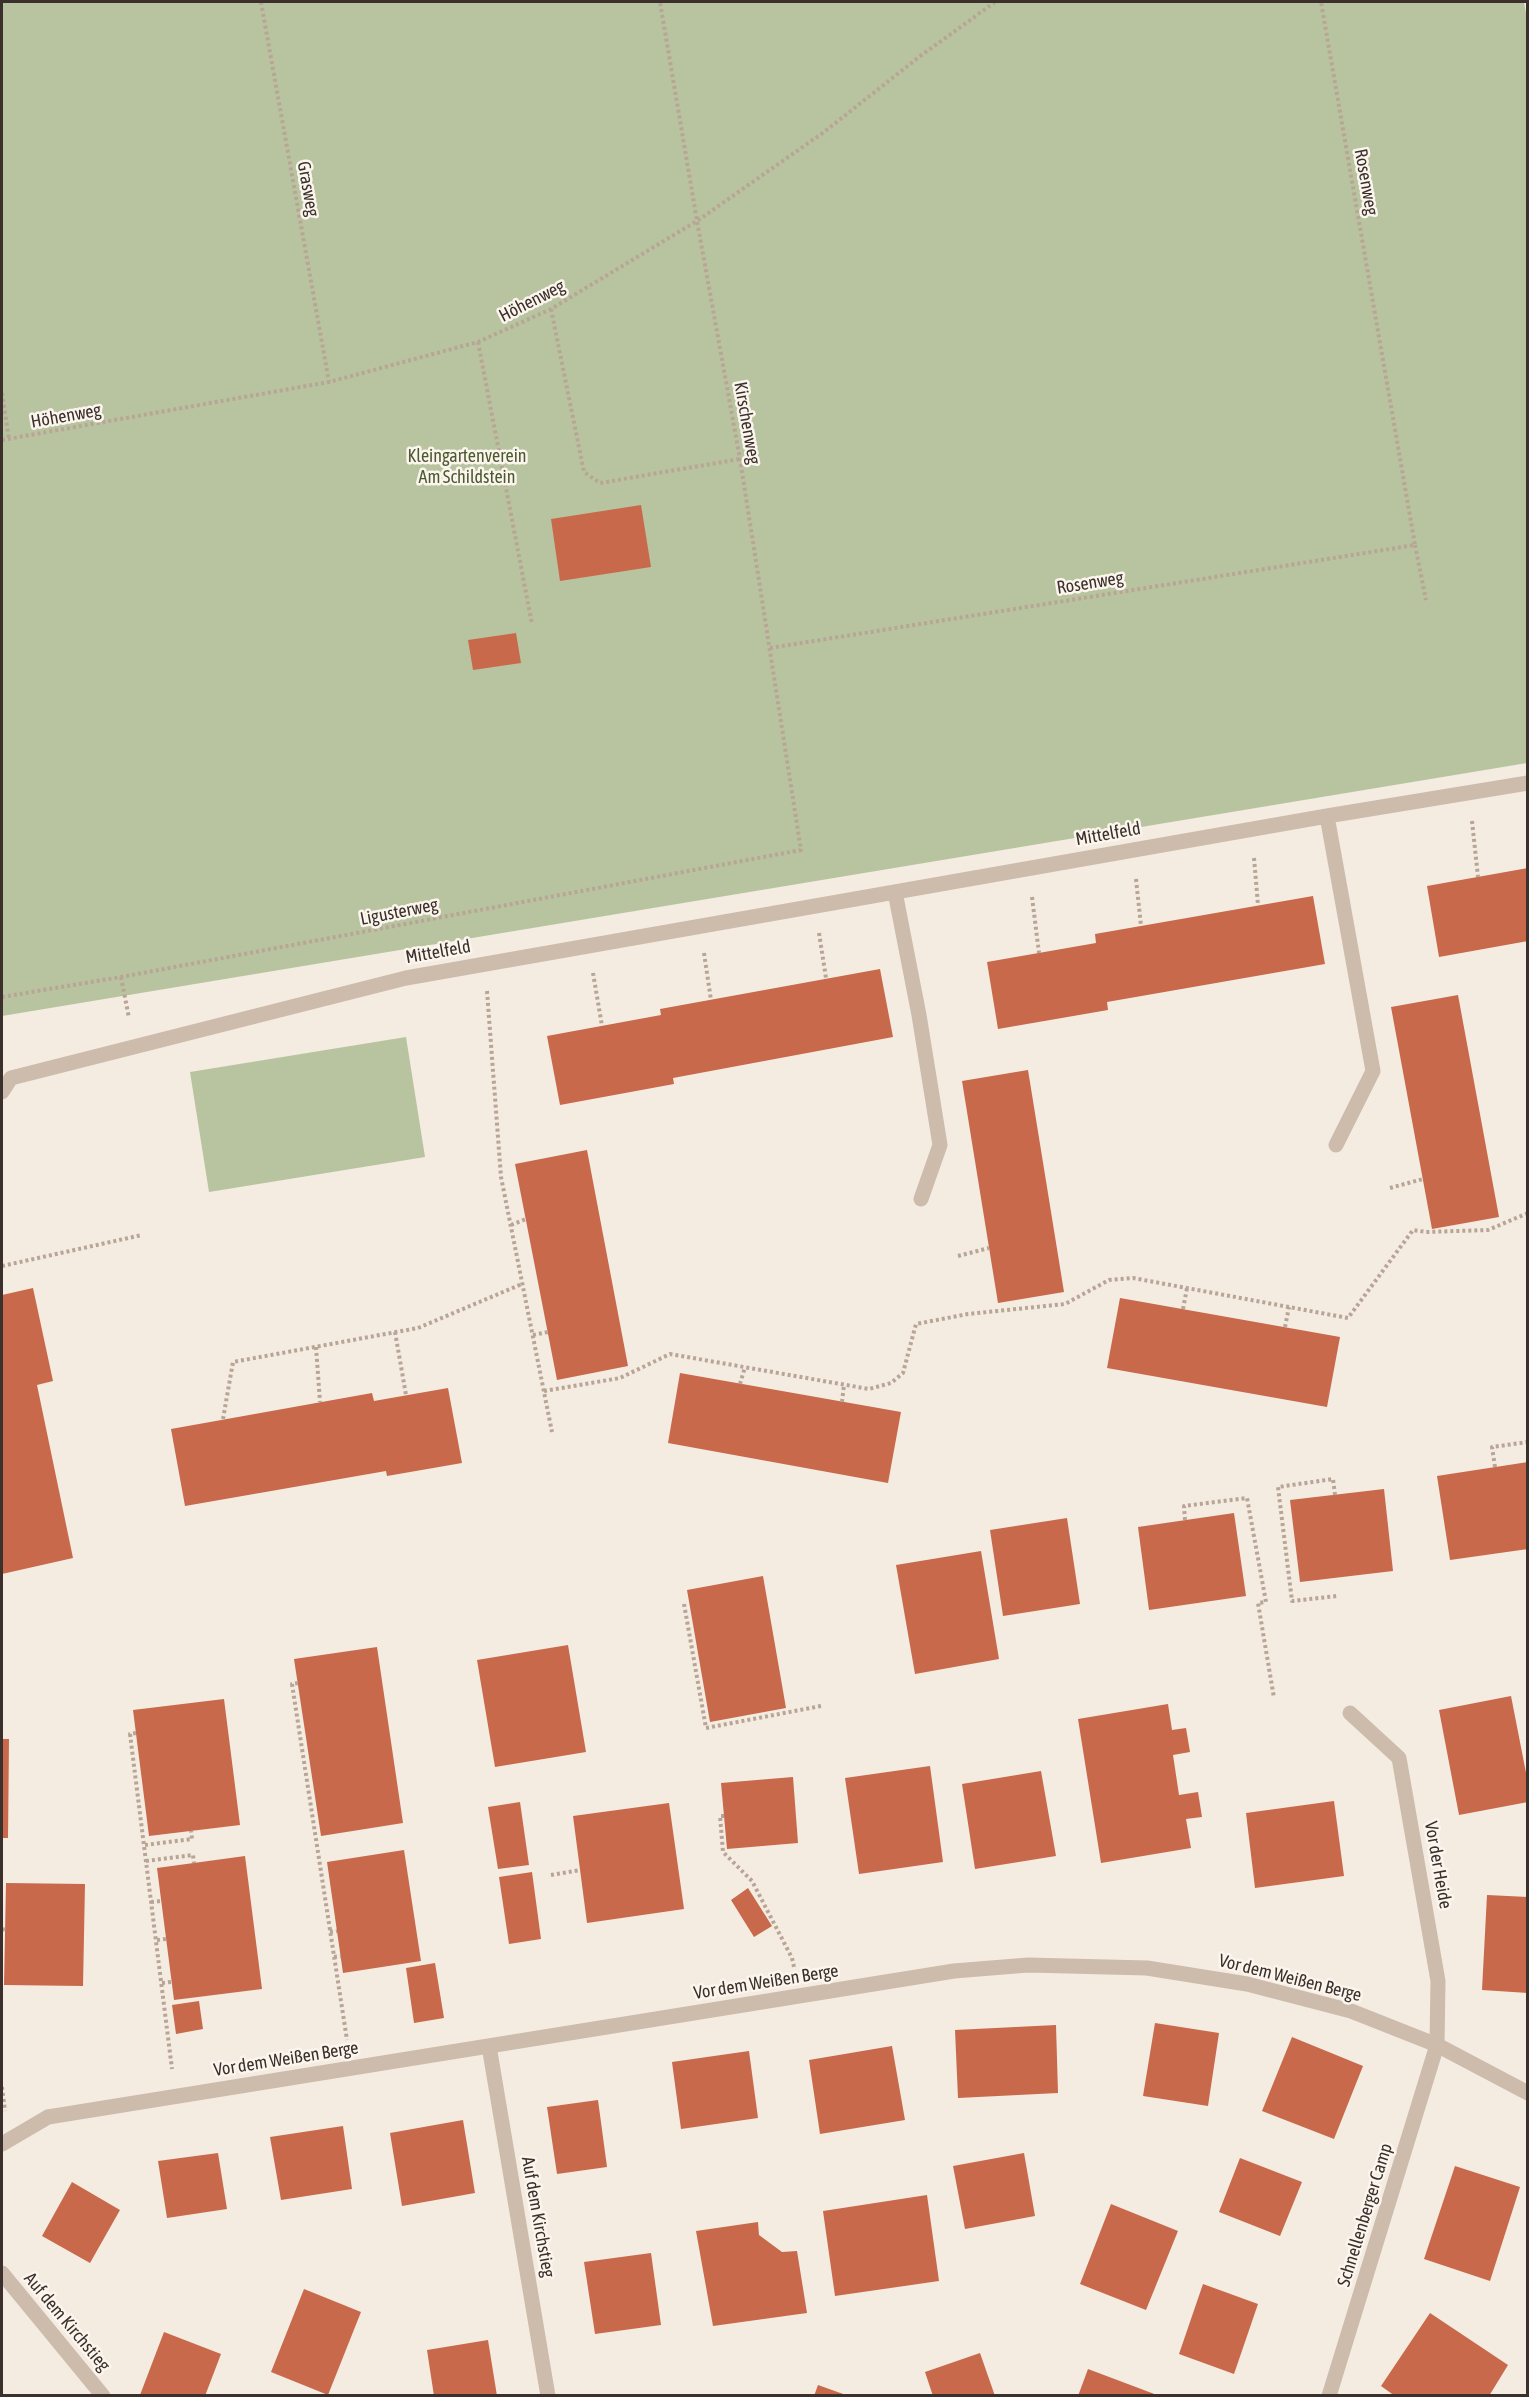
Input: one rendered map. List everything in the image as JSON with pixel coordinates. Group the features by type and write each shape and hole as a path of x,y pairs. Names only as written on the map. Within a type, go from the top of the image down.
{"street":[{"name":"Mittelfeld","path":"2,1092 11,1077 406,978 1252,829 1527,783"},
{"path":"1327,816 1373,1071 1336,1145"},
{"path":"895,892 919,1016 940,1145 921,1199"},
{"name":"Vor der Heide","path":"1350,1713 1399,1758 1438,1981 1437,2045"},
{"name":"Vor dem Weißen Berge","path":"2,2144 48,2117 954,1971 1028,1965 1147,1968 1247,1984 1351,2011 1437,2045 1527,2092"},
{"name":"Schnellenberger Camp","path":"1329,2396 1437,2045"},
{"name":"Auf dem Kirchstieg","path":"489,2046 548,2396"},
{"name":"Auf dem Kirchstieg","path":"2,2274 103,2396"}],"path":[{"name":"Grasweg","path":"261,2 329,382"},
{"name":"Kirschenweg","path":"660,2 740,459 801,850"},
{"name":"Höhenweg","path":"2,440 329,382 478,342 551,309 697,221 824,132 919,57 995,2"},
{"name":"Rosenweg","path":"1321,2 1414,545 1426,600"},
{"path":"551,309 584,472 600,483 740,459"},
{"path":"478,342 532,624"},
{"path":"2,393 9,439"},
{"name":"Rosenweg","path":"770,648 1414,545"},
{"path":"1469,794 1478,877"},
{"path":"1252,829 1258,905"},
{"name":"Ligusterweg","path":"2,997 121,977 801,850"},
{"path":"1133,850 1141,926"},
{"path":"1028,868 1040,953"},
{"path":"815,906 826,978"},
{"path":"700,926 711,1000"},
{"path":"588,946 602,1026"},
{"path":"484,964 501,1177 552,1432"},
{"path":"121,977 128,1012"},
{"path":"1390,1188 1423,1179"},
{"path":"544,1391 620,1378 670,1354 868,1389 891,1383 903,1373 916,1324 968,1314 1065,1304 1109,1280 1133,1278 1348,1318 1413,1230 1426,1232 1488,1230 1527,1213"},
{"path":"511,1225 526,1218"},
{"path":"2,1266 142,1235"},
{"path":"958,1256 989,1248"},
{"path":"223,1419 233,1362 418,1328 522,1284"},
{"path":"1183,1309 1187,1288"},
{"path":"1285,1327 1289,1307"},
{"path":"395,1332 406,1395"},
{"path":"533,1335 548,1332"},
{"path":"316,1347 320,1402"},
{"path":"740,1384 745,1367"},
{"path":"842,1402 843,1385"},
{"path":"1495,1467 1492,1447 1527,1442"},
{"path":"1335,1495 1333,1479 1278,1487 1293,1601 1337,1596"},
{"path":"1185,1520 1184,1506 1247,1498 1266,1602 1258,1603 1274,1698"},
{"path":"684,1604 706,1728 821,1706"},
{"path":"298,1683 292,1684 303,1733 313,1819 351,2068"},
{"path":"296,1707 301,1706"},
{"path":"136,1733 130,1734 137,1767 139,1805 176,2096"},
{"path":"139,1805 145,1804"},
{"path":"724,1816 720,1816 723,1851 752,1881 792,1958 800,1996"},
{"path":"313,1819 319,1818"},
{"path":"145,1845 192,1839 191,1831"},
{"path":"146,1861 193,1855 194,1863"},
{"path":"551,1875 580,1870"},
{"path":"324,1886 330,1885"},
{"path":"152,1902 161,1901"},
{"path":"326,1906 333,1905"},
{"path":"330,1932 337,1931"},
{"path":"157,1940 166,1939"},
{"path":"334,1957 341,1956"},
{"path":"162,1983 171,1982"}],"green space":[{"name":"Kleingartenverein Am Schildstein","path":"2,2 1524,2 1528,24 1527,763 2,1016"},
{"path":"406,1037 425,1157 209,1192 190,1072"}],"building":[{"path":"641,505 651,567 560,581 551,519"},
{"path":"516,633 521,663 473,670 468,640"},
{"path":"1528,868 1528,941 1439,957 1427,886"},
{"path":"1313,896 1325,964 1107,1002 1108,1010 998,1029 987,962 1096,943 1095,934"},
{"path":"880,969 893,1037 673,1078 674,1084 560,1105 547,1036 661,1015 660,1009"},
{"path":"1458,995 1499,1217 1432,1229 1391,1007"},
{"path":"1028,1070 1064,1292 998,1303 962,1081"},
{"path":"587,1150 628,1366 557,1380 515,1164"},
{"path":"33,1288 53,1381 37,1385 73,1558 2,1574 2,1295"},
{"path":"1120,1298 1340,1337 1327,1407 1107,1368"},
{"path":"680,1373 901,1412 888,1483 668,1443"},
{"path":"448,1388 462,1463 387,1476 386,1471 185,1506 171,1429 372,1393 374,1401"},
{"path":"1528,1462 1528,1549 1450,1560 1437,1476"},
{"path":"1384,1489 1393,1571 1300,1582 1290,1500"},
{"path":"1234,1513 1246,1596 1149,1610 1138,1527"},
{"path":"1067,1518 1080,1604 1003,1616 990,1530"},
{"path":"981,1551 999,1659 915,1674 896,1565"},
{"path":"763,1576 786,1708 710,1722 687,1590"},
{"path":"568,1645 586,1752 495,1767 477,1660"},
{"path":"377,1647 403,1823 321,1836 294,1659"},
{"path":"1511,1696 1528,1783 1528,1802 1459,1815 1439,1710"},
{"path":"224,1699 240,1825 149,1836 133,1710"},
{"path":"1168,1704 1172,1730 1186,1728 1190,1752 1173,1755 1179,1795 1198,1792 1202,1817 1186,1819 1191,1848 1101,1863 1078,1719"},
{"path":"2,1739 9,1739 8,1838 2,1838"},
{"path":"930,1766 943,1862 859,1874 845,1778"},
{"path":"1041,1771 1056,1856 975,1869 962,1784"},
{"path":"793,1777 798,1843 727,1849 721,1783"},
{"path":"1334,1801 1344,1876 1255,1888 1246,1813"},
{"path":"520,1802 529,1865 498,1869 488,1807"},
{"path":"669,1803 684,1909 587,1923 573,1816"},
{"path":"404,1850 421,1961 343,1973 327,1862"},
{"path":"245,1856 262,1989 174,2000 157,1868"},
{"path":"532,1872 541,1939 509,1944 499,1877"},
{"path":"6,1883 85,1884 83,1986 4,1985"},
{"path":"748,1888 772,1926 754,1937 731,1900"},
{"path":"1487,1895 1528,1897 1528,1993 1482,1990"},
{"path":"435,1963 444,2018 414,2023 406,1968"},
{"path":"199,2001 203,2029 176,2034 172,2005"},
{"path":"1155,2023 1219,2033 1208,2106 1143,2096"},
{"path":"1056,2025 1058,2093 958,2098 955,2030"},
{"path":"1292,2037 1363,2066 1334,2139 1262,2111"},
{"path":"892,2046 905,2120 820,2134 809,2060"},
{"path":"749,2051 758,2118 681,2129 672,2062"},
{"path":"598,2100 607,2167 557,2174 547,2107"},
{"path":"463,2120 475,2193 402,2206 390,2133"},
{"path":"343,2126 352,2189 281,2200 270,2137"},
{"path":"218,2153 227,2209 167,2218 158,2161"},
{"path":"1024,2153 1035,2216 965,2229 953,2166"},
{"path":"1240,2158 1302,2182 1280,2236 1219,2212"},
{"path":"1455,2166 1520,2187 1490,2281 1424,2259"},
{"path":"72,2182 120,2210 90,2263 42,2236"},
{"path":"927,2195 939,2281 835,2296 823,2211"},
{"path":"1111,2204 1178,2231 1146,2310 1080,2284"},
{"path":"758,2222 759,2235 782,2252 797,2251 807,2313 713,2326 696,2231"},
{"path":"651,2253 661,2325 595,2334 584,2262"},
{"path":"1203,2284 1258,2304 1234,2374 1179,2354"},
{"path":"304,2289 361,2312 328,2395 271,2372"},
{"path":"1430,2313 1508,2365 1489,2396 1395,2396 1381,2386"},
{"path":"164,2332 221,2354 205,2396 140,2395"},
{"path":"488,2340 497,2396 434,2396 427,2350"},
{"path":"980,2353 995,2396 933,2396 925,2372"},
{"path":"1088,2369 1157,2395 1157,2396 1078,2396"},
{"path":"818,2385 846,2395 846,2396 814,2396"}]}
